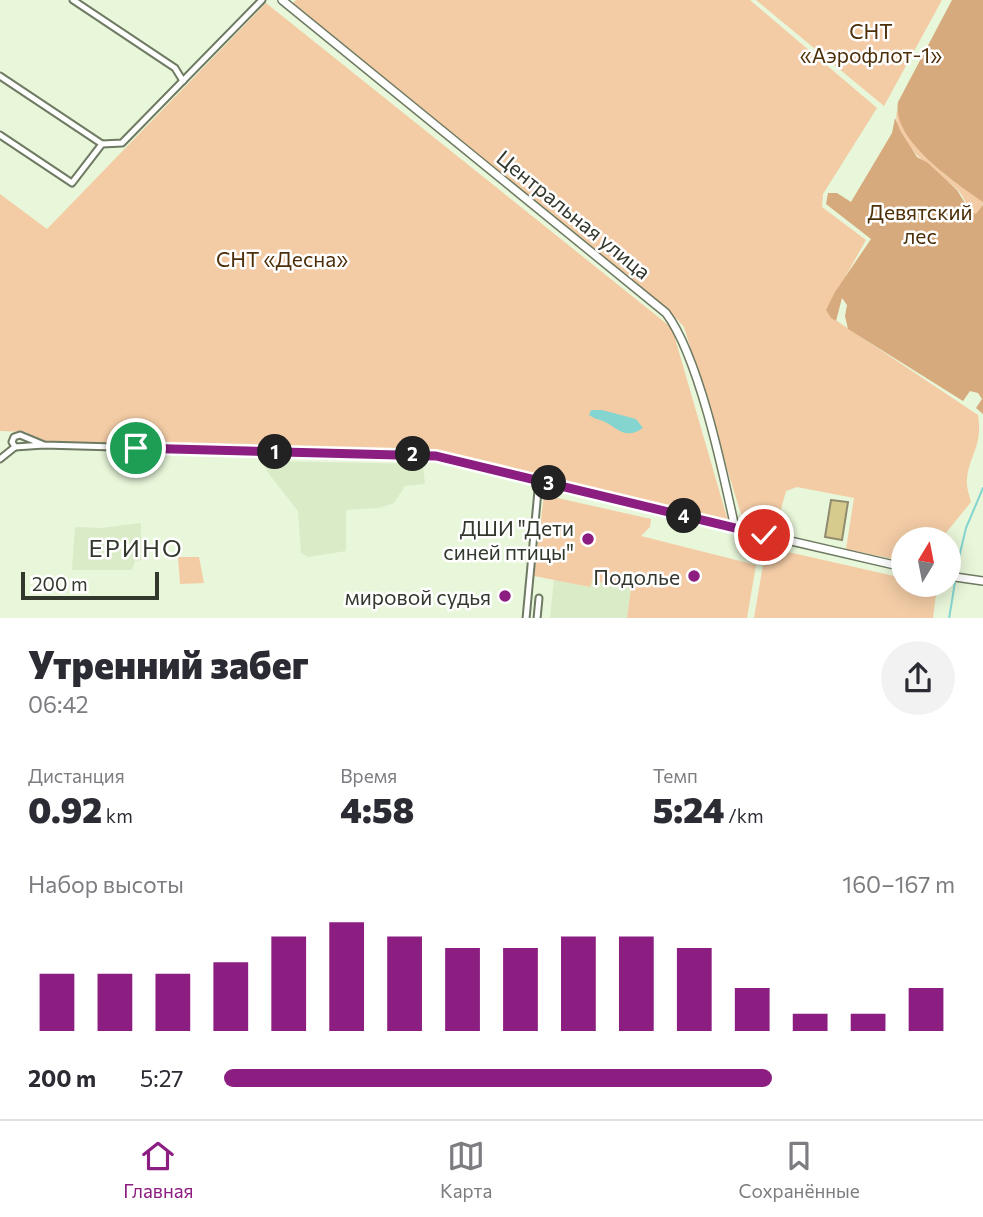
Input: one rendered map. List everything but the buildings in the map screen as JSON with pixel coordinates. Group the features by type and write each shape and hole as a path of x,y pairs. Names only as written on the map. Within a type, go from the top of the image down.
{"street":[{"path":"73,0 175,68 183,81"},
{"path":"0,76 102,144 122,144 262,0"},
{"name":"Центральная улица","path":"285,1 666,313 674,324 689,360 735,528"},
{"path":"0,135 72,183 102,144"},
{"path":"15,447 13,440 18,435 44,445"},
{"path":"0,459 15,447 44,445 425,455 891,564"},
{"path":"526,618 539,480"},
{"path":"961,578 983,581"},
{"path":"537,618 539,598"}],"shaded area":[{"path":"262,461 423,464 425,484 405,486 394,503 379,508 346,510 346,551 308,557 301,553 298,511"},
{"path":"141,523 141,560 135,561 132,570 72,570 75,527 101,528"},
{"path":"554,579 589,587 592,581 631,588 627,618 550,618"}],"green space":[{"path":"296,0 750,0 877,108 823,194 822,207 866,240 834,297 834,319 978,415 979,435 967,479 971,502 951,527 891,527 891,558 846,549 854,498 797,487 786,491 781,509 786,526 780,535 748,526 740,511 684,327 293,3"},
{"name":"СНТ «Аэрофлот-1»","path":"756,0 942,0 884,106"},
{"name":"Девятский лес","path":"952,0 983,0 983,202 928,159 905,131 899,116 898,102"},
{"name":"СНТ «Десна»","path":"266,3 672,328 728,521 438,454 41,441 26,432 0,431 0,194 47,229"},
{"path":"897,110 902,125 920,151 983,202 982,209 976,215 957,189 907,144 900,133"},
{"name":"Девятский лес","path":"895,118 917,157 928,163 957,190 970,211 976,214 983,205 983,414 976,408 982,399 978,393 970,391 963,401 848,329 845,316 847,305 842,298 836,321 826,310 871,239 826,204 828,193 837,193 851,202 892,133"},
{"path":"544,495 651,519 650,527 641,536 756,565 747,618 627,618 631,588 592,581 590,587 534,576"},
{"path":"766,547 891,575 891,597 936,597 933,618 754,618"},
{"path":"178,557 199,557 204,583 180,584"}],"water":[{"path":"591,410 602,410 636,419 643,428 631,433 622,432 589,415"}],"waterway":[{"path":"961,549 966,528 983,488"},
{"path":"949,618 953,597"}],"place":[{"name":"ДШИ \"Дети синей птицы\"","path":"588,539"},
{"name":"Подолье","path":"694,576"},
{"name":"мировой судья","path":"505,596"}],"district":[{"name":"ЕРИНО","path":"136,547"}],"route":[{"path":"136,448 436,456 764,535"}]}
